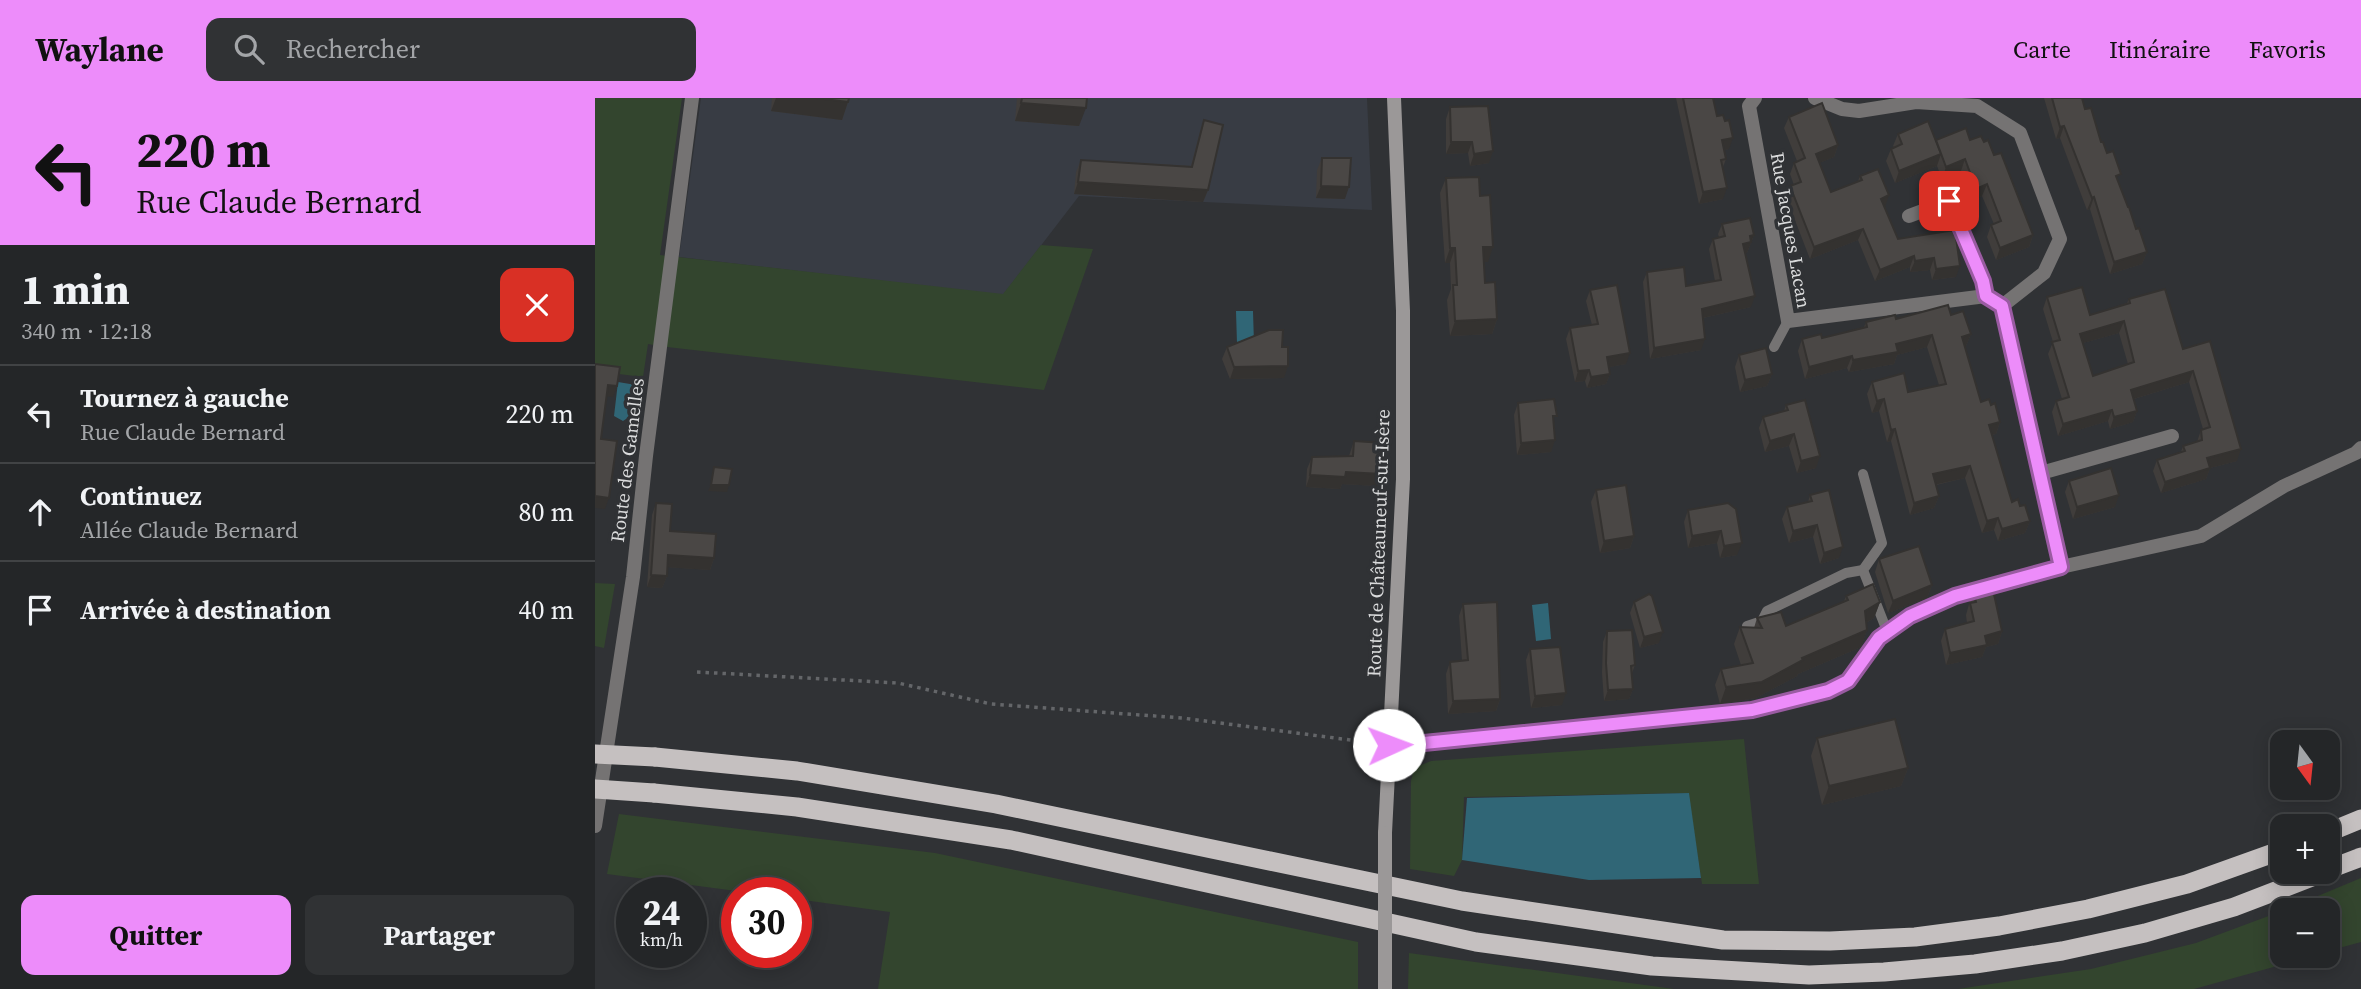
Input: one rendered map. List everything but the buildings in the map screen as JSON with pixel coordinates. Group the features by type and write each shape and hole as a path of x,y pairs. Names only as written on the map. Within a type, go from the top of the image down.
{"highway":[{"path":"595,754 656,757 797,771 996,804 1462,901 1723,940 1831,941 1915,937 1999,926 2088,909 2187,884 2270,854"},
{"path":"595,789 797,807 1011,840 1476,942 1653,966 1809,975 1975,964 2062,951 2145,933 2234,906 2292,884"},
{"path":"2340,828 2361,819"},
{"path":"2340,865 2361,857"}],"main road":[{"name":"Route de Châteauneuf-sur-Isère","path":"1385,982 1385,834 1403,479 1403,312 1394,98"}],"street":[{"name":"Route des Gamelles","path":"595,826 632,577 692,98"},
{"name":"Rue Jacques Lacan","path":"1755,98 1749,106 1788,321 1986,296"},
{"path":"1815,98 1842,109 1859,111 1916,102 1977,106 2020,133 2060,239 2044,273 2002,306"},
{"path":"1909,216 1949,201 1983,281 1986,296 2002,306 2061,567"},
{"path":"2041,473 2172,436"},
{"path":"1389,745 1752,710 1828,691 1848,681 1879,638 1910,616 1955,596 2061,567 2201,536 2284,486 2356,453 2361,448"}],"lane":[{"path":"1774,347 1788,321"},
{"path":"1747,626 1762,621 1767,611 1846,573 1863,570 1882,543 1863,474"},
{"path":"1863,570 1887,631"}],"path":[{"path":"697,672 898,683 991,704 1182,718 1389,745"}],"shaded area":[{"path":"701,98 1367,98 1372,210 1079,196 1003,295 679,257"}],"green space":[{"path":"595,98 682,98 660,255 1003,294 1041,245 1093,249 1044,390 648,344 643,377 595,371"},
{"path":"595,583 615,584 604,648 595,646"},
{"path":"1744,739 1759,884 1702,884 1688,793 1464,797 1462,860 1454,876 1410,869 1411,781 1414,768 1431,761"},
{"path":"619,814 935,853 1358,942 1358,989 878,989 890,912 812,901 812,877 721,877 721,889 707,887 707,877 630,877 607,874"},
{"path":"2361,878 2361,942 2340,948 2340,898 2313,898"},
{"path":"2270,915 2270,968 2194,989 1958,989 2091,969 2196,943"},
{"path":"1409,953 1674,989 1408,989"}],"water":[{"path":"1236,311 1253,311 1254,344 1237,344"},
{"path":"618,382 636,385 632,418 623,421 614,416"},
{"path":"1548,603 1551,639 1536,641 1532,605"},
{"path":"1689,793 1701,878 1589,880 1462,860 1467,798"}],"route":[{"path":"1389,745 1752,710 1828,691 1848,681 1879,638 1910,616 1955,596 2061,567 2002,306 1986,296 1983,281 1949,201"}]}
